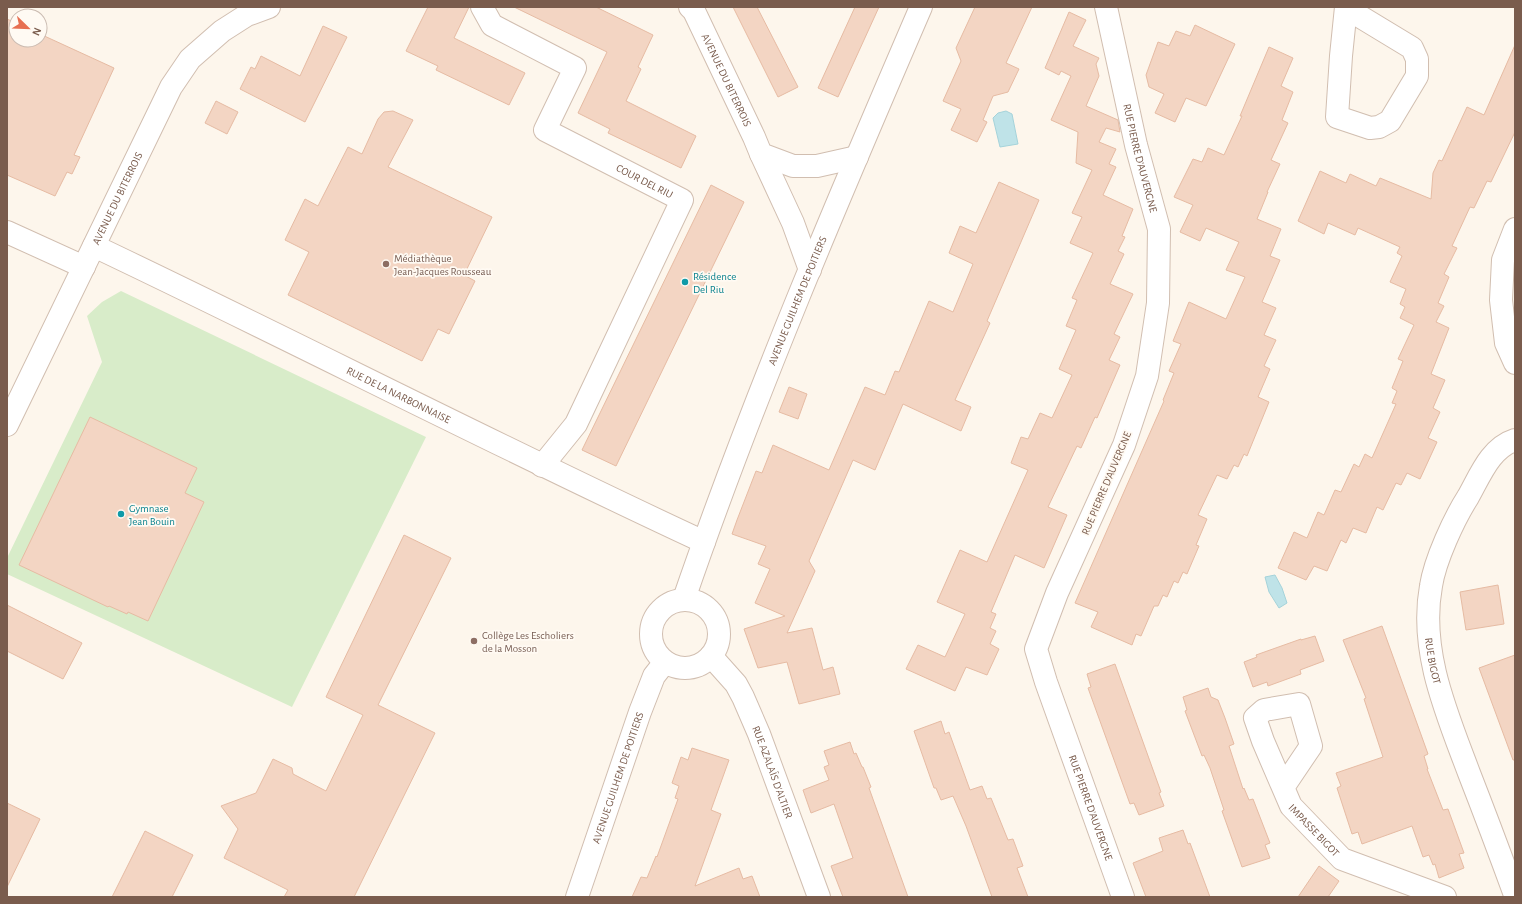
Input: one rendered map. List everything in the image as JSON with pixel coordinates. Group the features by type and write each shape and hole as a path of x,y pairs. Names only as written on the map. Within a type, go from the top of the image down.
{"street":[{"name":"AVENUE DU BITERROIS","path":"7,425 171,87 190,59 222,31 247,15 269,7"},
{"name":"COUR DEL RIU","path":"482,7 492,25 576,68 545,130 682,200 576,424 542,466"},
{"name":"AVENUE DU BITERROIS","path":"690,7 694,11 754,137 793,223 810,270"},
{"name":"AVENUE GUILHEM DE POITIERS","path":"684,599 704,542 810,270 921,7"},
{"name":"RUE PIERRE D'AUVERGNE","path":"1106,7 1136,145 1159,229 1158,302 1147,376 1124,445 1057,593 1036,649 1046,682 1123,897"},
{"path":"1346,7 1412,48 1417,59 1417,76 1393,117 1390,121 1379,127 1370,128 1337,117 1346,7"},
{"path":"761,154 793,166 817,166 857,157"},
{"path":"1515,229 1503,260 1501,300 1506,343 1515,363"},
{"path":"7,232 84,267"},
{"name":"RUE DE LA NARBONNAISE","path":"94,246 542,466 704,542"},
{"name":"RUE BIGOT","path":"1515,440 1497,451 1486,464 1454,523 1435,568 1431,586 1428,623 1430,645 1442,701 1515,895"},
{"path":"684,599 695,601 705,606 713,614 718,624 719,635 711,656 704,662 689,667 674,666 665,662 653,645 651,634 652,623 664,606 674,601 684,599"},
{"name":"RUE AZALAÏS D'ALTIER","path":"711,656 736,684 743,697 759,734 819,897"},
{"name":"AVENUE GUILHEM DE POITIERS","path":"577,897 640,712 654,676 665,662"},
{"name":"IMPASSE BIGOT","path":"1284,786 1291,806 1342,859 1445,897"}],"green space":[{"path":"121,291 426,437 292,707 7,574 7,558 102,362 87,316 102,302"}],"water":[{"path":"1006,111 1012,114 1018,144 1000,147 993,118 998,113"},
{"path":"1275,575 1282,588 1287,603 1279,608 1269,592 1265,577"}],"building":[{"path":"428,7 469,7 454,38 525,73 509,105 436,70 438,66 406,51"},
{"path":"514,7 596,7 653,35 638,67 641,69 626,101 696,136 681,168 608,133 610,129 578,113 607,52"},
{"path":"733,7 757,7 798,87 778,97"},
{"path":"855,7 879,7 838,97 818,88"},
{"path":"975,7 1032,7 1006,63 1019,69 1008,92 993,96 983,120 987,122 977,142 951,130 961,109 943,101 961,61 956,48"},
{"path":"1069,12 1086,20 1073,46 1099,58 1096,64 1099,76 1086,106 1118,120 1120,132 1106,128 1099,142 1116,149 1109,164 1116,167 1103,195 1133,209 1122,236 1125,237 1118,251 1124,254 1110,284 1133,294 1114,334 1120,337 1109,360 1120,365 1097,418 1095,417 1081,448 1077,446 1048,507 1067,515 1044,568 1015,555 991,612 996,614 990,628 996,631 990,644 999,649 987,675 966,667 955,691 906,669 918,645 945,657 965,614 937,602 960,550 987,562 1028,470 1011,463 1021,437 1028,439 1040,413 1052,418 1072,375 1059,369 1076,330 1066,326 1077,300 1072,298 1093,253 1070,243 1082,217 1072,213 1092,170 1076,163 1078,132 1051,120 1071,76 1061,71 1059,75 1045,68"},
{"path":"7,19 8,48 48,48 48,38 114,68 74,155 80,157 72,174 67,172 55,196 7,175"},
{"path":"1195,25 1235,44 1206,106 1186,98 1175,122 1155,113 1164,94 1149,87 1146,75 1158,42 1169,46 1176,31 1190,36"},
{"path":"323,26 347,37 305,122 240,89 251,67 255,69 261,56 300,76"},
{"path":"1515,45 1515,132 1491,182 1487,181 1474,208 1470,207 1452,246 1457,248 1444,274 1449,277 1438,303 1444,306 1436,322 1449,328 1431,374 1445,380 1433,408 1440,412 1428,438 1437,442 1420,479 1407,473 1401,485 1396,483 1383,510 1377,507 1366,533 1353,528 1346,543 1341,540 1327,571 1314,566 1306,580 1278,568 1294,532 1307,538 1318,512 1324,515 1335,490 1341,492 1354,464 1359,467 1365,454 1372,458 1396,404 1392,403 1397,391 1392,388 1403,361 1398,359 1414,325 1400,318 1405,307 1400,304 1406,289 1390,282 1402,256 1397,253 1400,247 1358,228 1355,235 1328,223 1324,234 1298,221 1320,171 1346,183 1350,174 1376,186 1380,178 1431,199 1433,173 1439,160 1442,161 1467,107 1484,115"},
{"path":"1269,47 1293,58 1281,86 1293,92 1282,120 1288,123 1271,160 1280,164 1257,219 1281,229 1270,256 1280,260 1262,302 1276,308 1264,335 1276,340 1264,366 1270,369 1258,397 1269,402 1247,456 1244,454 1238,467 1234,465 1227,479 1217,475 1198,515 1207,519 1196,545 1199,546 1187,574 1183,572 1178,583 1174,581 1167,597 1163,595 1158,606 1154,606 1141,636 1136,634 1132,645 1091,627 1098,612 1075,603 1164,401 1163,400 1174,373 1169,371 1181,344 1173,341 1189,302 1226,319 1245,277 1226,270 1239,242 1206,228 1200,241 1180,232 1193,205 1174,197 1193,159 1202,162 1208,148 1224,155 1242,116 1240,116"},
{"path":"216,101 238,112 227,134 205,123"},
{"name":"Médiathèque Jean-Jacques Rousseau","path":"393,111 413,120 388,167 492,217 464,275 475,281 449,334 438,329 422,361 288,295 309,252 285,240 305,199 318,206 348,147 362,154 378,119 384,112"},
{"path":"999,182 1039,200 987,321 990,323 955,400 971,407 961,431 903,404 875,470 853,460 809,561 815,571 787,633 812,628 823,670 833,667 840,694 799,704 787,662 758,668 744,629 785,616 755,603 770,569 758,564 766,546 732,534 737,520 756,471 762,473 773,445 829,470 865,387 885,395 895,371 899,372 929,301 953,312 973,264 949,253 960,226 976,233"},
{"name":"Résidence Del Riu","path":"711,185 744,202 616,466 582,450"},
{"path":"789,387 807,394 798,419 779,412"},
{"name":"Gymnase Jean Bouin","path":"90,417 197,468 185,493 204,502 148,621 128,612 127,614 109,606 108,607 19,565"},
{"path":"404,535 451,558 378,705 435,733 354,897 284,897 288,890 224,858 238,829 221,806 256,793 273,759 292,768 293,774 326,791 363,715 326,697"},
{"path":"1498,585 1504,624 1466,630 1460,592"},
{"path":"7,605 82,643 63,679 7,651"},
{"path":"1382,626 1428,754 1424,756 1427,769 1443,810 1448,809 1464,853 1459,854 1464,868 1439,878 1435,864 1433,865 1429,855 1423,857 1412,826 1362,844 1358,832 1352,834 1337,788 1341,786 1336,773 1383,757 1364,699 1366,698 1343,640"},
{"path":"1315,636 1324,661 1300,670 1301,674 1268,686 1267,682 1253,687 1244,662 1257,657 1256,655 1301,639"},
{"path":"1515,655 1515,760 1513,760 1479,668"},
{"path":"1115,664 1161,792 1159,793 1164,806 1139,815 1134,803 1130,804 1088,688 1091,687 1087,674"},
{"path":"1208,688 1211,697 1218,700 1225,718 1234,744 1229,746 1243,789 1244,788 1249,800 1253,799 1270,843 1265,845 1270,858 1242,867 1222,811 1224,810 1210,768 1204,755 1202,756 1185,711 1187,710 1183,697"},
{"path":"941,721 945,734 949,732 970,790 982,786 987,799 991,798 1008,840 1013,839 1023,866 1017,868 1028,897 992,897 966,826 953,796 941,800 936,788 934,788 914,731"},
{"path":"850,742 854,754 856,753 871,787 869,788 908,897 843,897 831,866 853,858 834,804 811,813 803,790 829,780 824,767 829,765 824,751"},
{"path":"692,748 729,760 711,810 721,814 695,886 739,868 743,879 752,876 760,897 632,897 641,877 647,878 656,856 657,857 678,799 675,798 679,786 672,783 681,757 688,760"},
{"path":"7,803 40,819 7,887"},
{"path":"1183,830 1188,844 1190,843 1210,897 1146,897 1133,863 1163,851 1159,838"},
{"path":"145,831 193,855 172,897 112,897"},
{"path":"1319,866 1339,881 1328,897 1298,897"}],"place":[{"name":"Médiathèque Jean-Jacques Rousseau","path":"386,264"},
{"name":"Résidence Del Riu","path":"685,282"},
{"name":"Gymnase Jean Bouin","path":"121,514"},
{"name":"Collège Les Escholiers de la Mosson","path":"474,641"}]}
